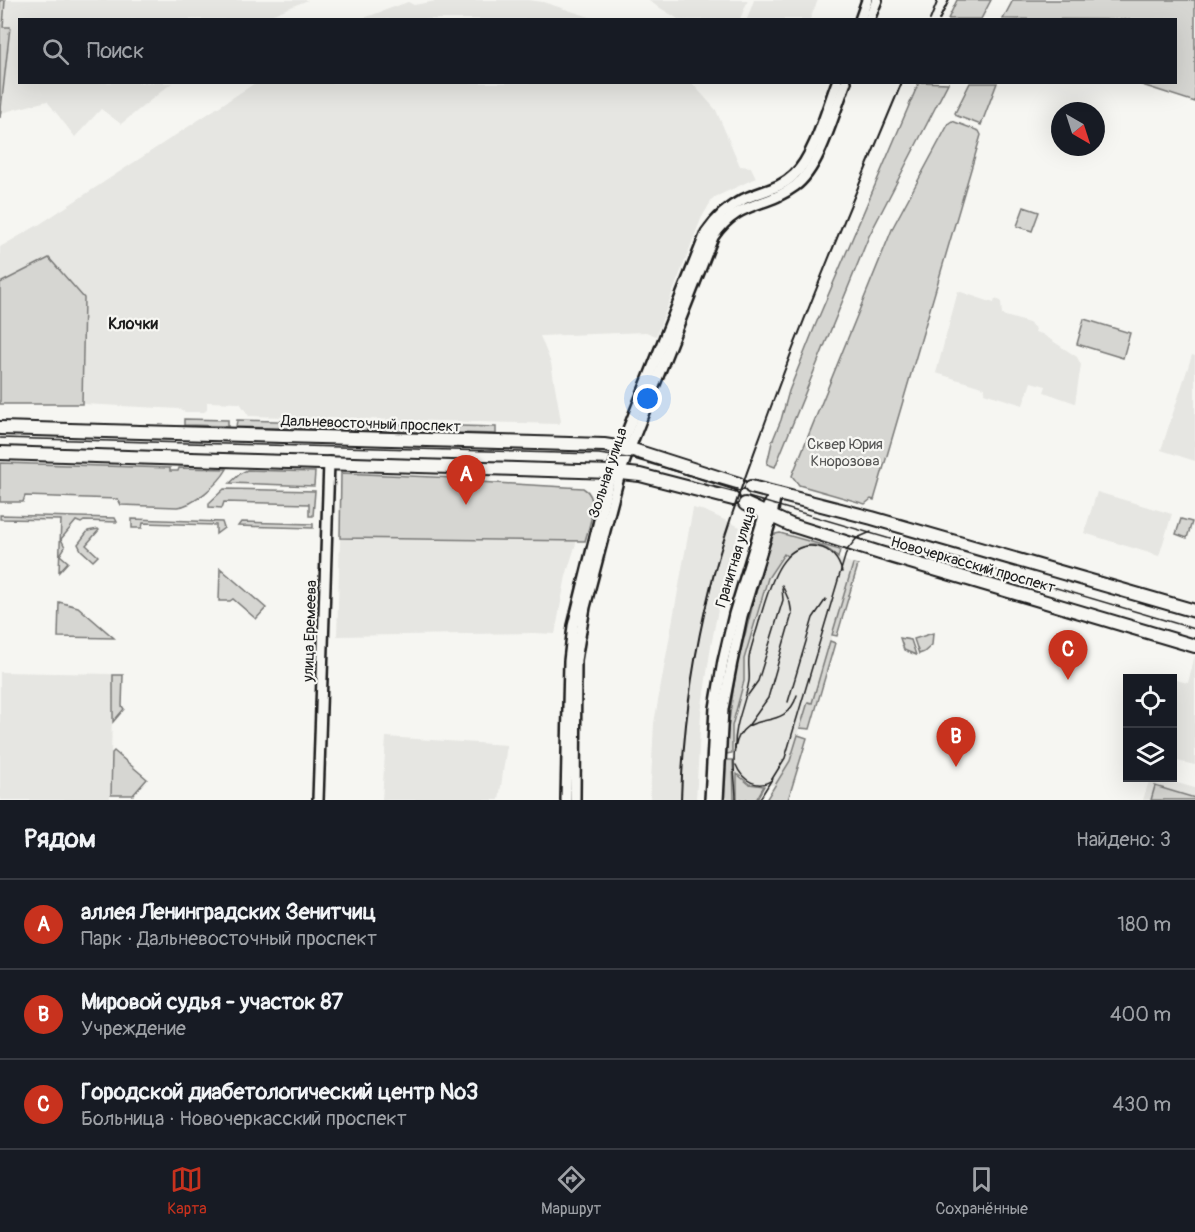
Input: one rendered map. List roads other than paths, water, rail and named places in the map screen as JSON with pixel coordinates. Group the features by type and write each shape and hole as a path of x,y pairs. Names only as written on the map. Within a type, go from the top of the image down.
{"main road":[{"name":"Дальневосточный проспект","path":"0,428 625,448 742,484"},
{"path":"0,453 616,473"},
{"name":"Новочеркасский проспект","path":"616,473 640,475 737,500 880,554 1195,646"},
{"name":"Новочеркасский проспект","path":"742,484 872,518 1195,611"}],"street":[{"path":"861,18 867,0"},
{"path":"870,18 877,0"},
{"name":"Зольная улица","path":"566,800 569,661 573,626 616,473 706,233 713,223 734,205 779,186 795,174 807,158 836,84"},
{"name":"Зольная улица","path":"625,448 713,237 738,211 783,194 802,180 816,159 845,84"},
{"name":"улица Еремеева","path":"318,800 329,462"},
{"name":"Зольная улица","path":"575,800 576,660 580,627 616,473"},
{"name":"Гранитная улица","path":"718,800 723,709 742,616 775,493"},
{"name":"Гранитная улица","path":"710,800 715,708 723,661 734,614 769,514"}],"tram line":[{"path":"0,438 599,454 634,459 737,489"},
{"path":"748,497 1195,629"},
{"path":"759,800 785,758 847,550 857,538 871,532"},
{"path":"735,749 736,731 749,681 750,653 767,595 778,570 785,559 794,551 805,546 827,550 837,559 842,572"},
{"path":"748,726 768,698 792,614 782,585"},
{"path":"748,695 758,681 783,600 782,588"},
{"path":"788,702 813,618 826,599"},
{"path":"736,800 734,754 739,735 746,727 783,715 791,707 797,695"},
{"path":"736,765 746,779 756,784 773,779"}],"railway":[{"path":"931,18 938,0"},
{"path":"940,18 949,0"},
{"path":"681,800 684,747 694,667 710,589 723,544 785,370 901,84"}],"place":[{"name":"аллея Ленинградских Зенитчиц","path":"466,505"},
{"name":"Городской диабетологический центр №3","path":"1068,680"},
{"name":"Мировой судья - участок 87","path":"956,767"}],"district":[{"name":"Клочки","path":"133,324"}],"park label":[{"name":"Сквер Юрия Кнорозова","path":"845,452"}]}
